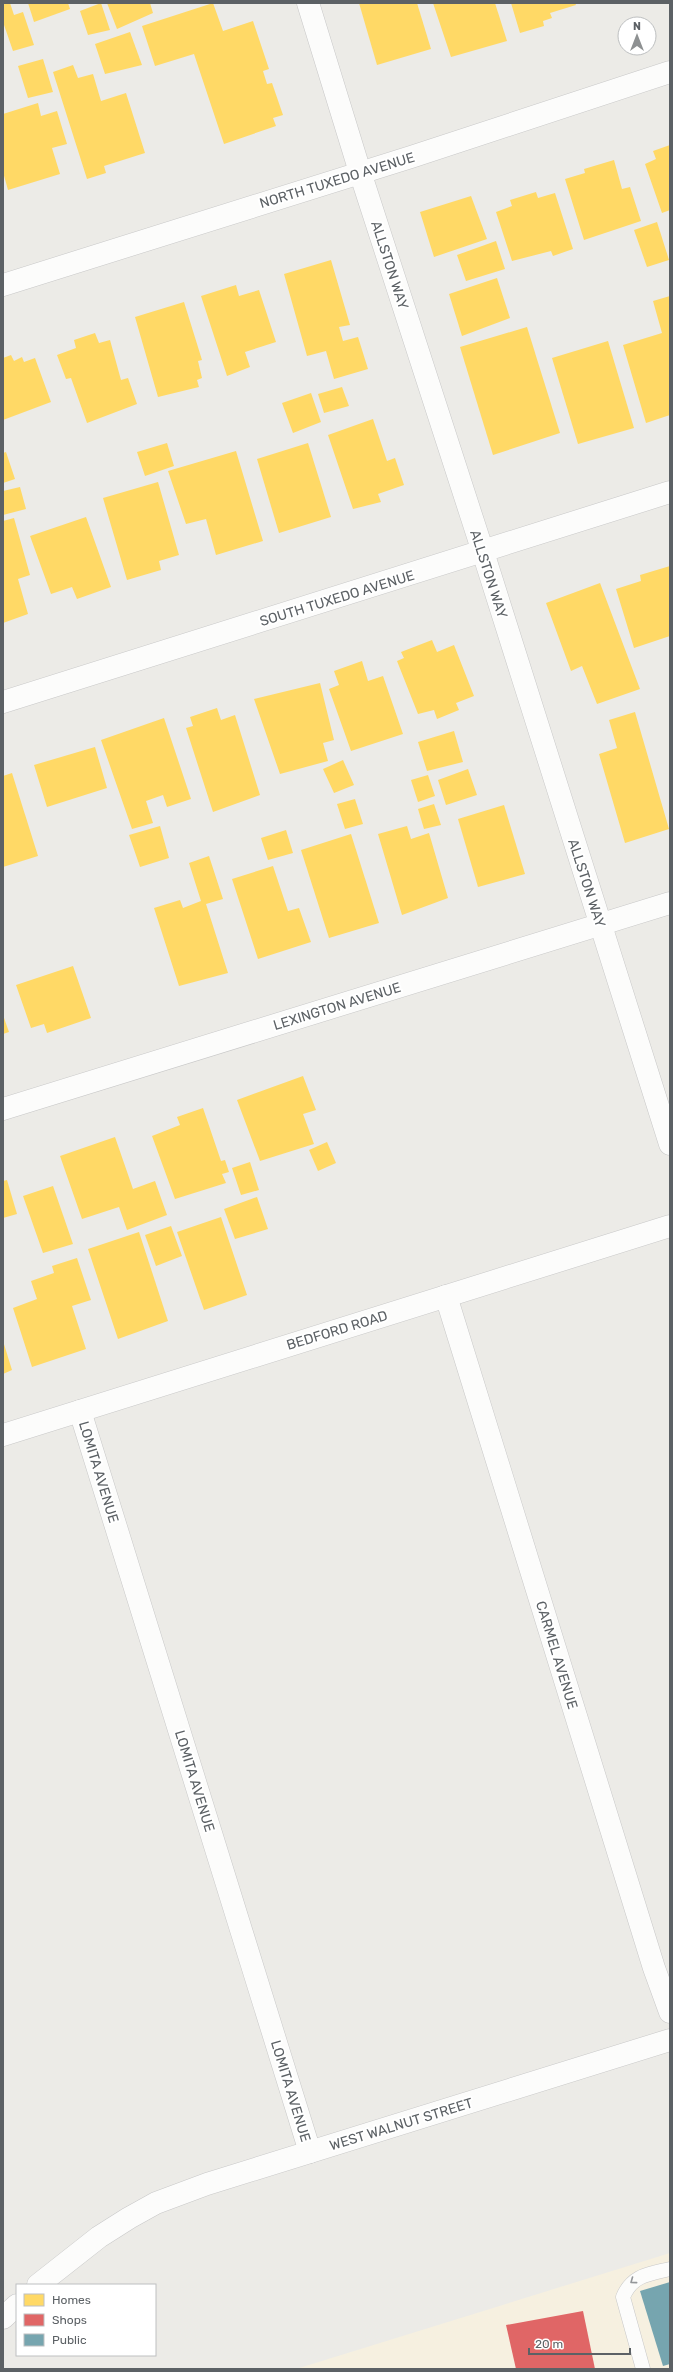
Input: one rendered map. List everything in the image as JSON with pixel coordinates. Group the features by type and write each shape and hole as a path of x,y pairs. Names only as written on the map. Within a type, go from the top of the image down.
{"street":[{"name":"ALLSTON WAY","path":"308,3 360,172 483,552 670,1144"},
{"name":"NORTH TUXEDO AVENUE","path":"3,285 670,72"},
{"name":"SOUTH TUXEDO AVENUE","path":"3,702 670,492"},
{"name":"LEXINGTON AVENUE","path":"3,1109 600,925 670,902"},
{"name":"BEDFORD ROAD","path":"3,1435 670,1226"},
{"name":"CARMEL AVENUE","path":"446,1296 654,1968 670,2012"},
{"name":"LOMITA AVENUE","path":"80,1411 310,2152"},
{"name":"WEST WALNUT STREET","path":"39,2284 99,2238 156,2203 207,2184 670,2040"},
{"path":"3,2318 16,2306"}],"lane":[{"path":"643,2369 623,2297 627,2286 639,2277 670,2269"}],"shaded area":[{"path":"670,2253 670,2369 296,2369"}],"building: Homes":[{"path":"3,3 10,3 14,15 23,12 34,45 13,51 3,22"},
{"path":"28,3 68,3 70,9 34,22"},
{"path":"101,3 110,30 88,35 80,11"},
{"path":"107,3 150,3 153,13 117,29"},
{"path":"213,3 223,31 253,21 269,69 263,71 267,84 272,83 283,115 273,118 276,126 224,144 194,54 155,66 142,26"},
{"path":"359,3 417,3 431,49 377,65"},
{"path":"433,3 495,3 507,41 451,57"},
{"path":"511,3 575,3 576,5 550,13 552,18 543,21 544,26 520,33"},
{"path":"130,32 142,65 105,74 95,44"},
{"path":"43,59 53,92 28,98 18,66"},
{"path":"73,65 78,78 93,74 101,101 126,93 145,153 104,166 106,173 87,179 53,72"},
{"path":"38,103 41,116 57,111 67,144 52,148 60,174 8,190 3,172 3,114"},
{"path":"670,145 670,210 662,213 645,164 656,159 653,151"},
{"path":"614,160 622,189 630,187 641,221 584,240 565,179 585,173 584,169"},
{"path":"536,192 538,198 555,193 573,249 553,256 551,251 512,261 496,212 512,206 510,200"},
{"path":"471,196 487,239 434,257 420,212"},
{"path":"657,222 669,260 647,267 634,230"},
{"path":"496,241 505,269 466,281 457,255"},
{"path":"331,260 350,325 339,327 343,341 358,337 368,369 334,379 326,351 307,356 284,274"},
{"path":"497,278 510,318 462,336 449,294"},
{"path":"236,285 239,296 259,290 276,342 245,352 250,367 227,376 201,296"},
{"path":"670,296 670,415 646,423 623,345 662,333 653,301"},
{"path":"184,302 202,360 198,361 202,378 197,380 199,387 158,397 135,317"},
{"path":"527,327 560,433 493,455 460,347"},
{"path":"95,333 99,343 110,340 121,380 128,378 137,404 87,423 71,378 66,379 57,355 76,348 74,340"},
{"path":"608,341 634,428 578,444 552,358"},
{"path":"11,355 14,361 22,357 24,362 35,358 51,402 3,420 3,358"},
{"path":"342,387 349,406 324,413 318,394"},
{"path":"311,393 321,422 293,433 282,403"},
{"path":"373,419 387,461 395,458 404,485 378,494 381,502 353,509 328,435"},
{"path":"167,443 174,466 145,476 137,452"},
{"path":"308,443 331,517 279,533 257,459"},
{"path":"236,451 263,541 216,555 206,519 186,524 168,471"},
{"path":"6,452 15,479 3,483 3,453"},
{"path":"158,482 179,555 159,561 161,570 127,580 103,498"},
{"path":"20,487 26,509 3,515 3,491"},
{"path":"86,517 111,587 77,599 72,587 51,594 30,536"},
{"path":"14,518 30,575 18,579 28,614 3,623 3,521"},
{"path":"670,566 670,636 634,648 616,589 641,581 640,575"},
{"path":"600,583 640,689 597,704 582,666 571,671 546,603"},
{"path":"432,640 437,652 454,645 474,696 456,703 459,710 437,719 434,710 418,714 397,661 404,658 401,652"},
{"path":"362,661 368,681 383,676 403,734 351,751 329,689 339,685 334,671"},
{"path":"320,683 334,740 323,743 328,761 280,774 254,699"},
{"path":"217,708 221,720 235,715 260,795 213,812 186,728 193,726 190,717"},
{"path":"635,712 669,829 625,843 599,754 617,748 609,720"},
{"path":"164,718 191,799 167,807 163,795 146,801 153,823 132,829 101,740"},
{"path":"454,731 463,762 427,771 418,742"},
{"path":"95,747 107,788 47,807 34,765"},
{"path":"343,760 354,785 334,793 323,769"},
{"path":"468,769 477,795 446,805 438,780"},
{"path":"12,773 38,856 3,867 3,776"},
{"path":"428,775 435,796 418,802 411,780"},
{"path":"355,799 363,824 345,829 337,804"},
{"path":"434,804 441,825 424,829 418,809"},
{"path":"504,805 525,874 478,887 458,819"},
{"path":"160,826 169,858 140,867 129,835"},
{"path":"407,826 411,839 429,833 448,898 402,915 378,834"},
{"path":"286,830 293,853 268,860 261,838"},
{"path":"351,834 379,923 329,938 301,850"},
{"path":"209,856 223,899 206,904 228,973 179,986 154,908 180,900 183,908 201,901 189,863"},
{"path":"273,866 288,911 299,908 311,942 258,959 232,879"},
{"path":"73,966 91,1018 47,1033 44,1024 31,1028 16,985"},
{"path":"3,1015 9,1032 3,1034"},
{"path":"303,1076 316,1110 303,1114 314,1144 260,1161 237,1100"},
{"path":"203,1108 221,1161 225,1160 229,1172 222,1174 226,1183 175,1199 152,1136 180,1125 177,1117"},
{"path":"115,1137 133,1189 155,1181 167,1215 127,1230 119,1207 82,1219 60,1156"},
{"path":"327,1142 336,1163 318,1171 309,1150"},
{"path":"250,1162 259,1190 241,1195 232,1168"},
{"path":"7,1180 17,1214 3,1218 3,1181"},
{"path":"53,1186 73,1244 43,1253 23,1196"},
{"path":"257,1197 268,1229 235,1239 224,1209"},
{"path":"221,1217 247,1295 204,1310 177,1232"},
{"path":"171,1226 182,1256 156,1266 145,1235"},
{"path":"139,1232 168,1321 118,1339 88,1249"},
{"path":"77,1258 91,1300 72,1306 86,1349 32,1367 13,1308 37,1299 31,1281 54,1273 52,1266"},
{"path":"3,1341 12,1370 3,1374"}],"building: Shops":[{"path":"583,2311 595,2369 516,2369 506,2325"}],"building: Public":[{"path":"670,2282 670,2364 663,2366 640,2291"}]}
